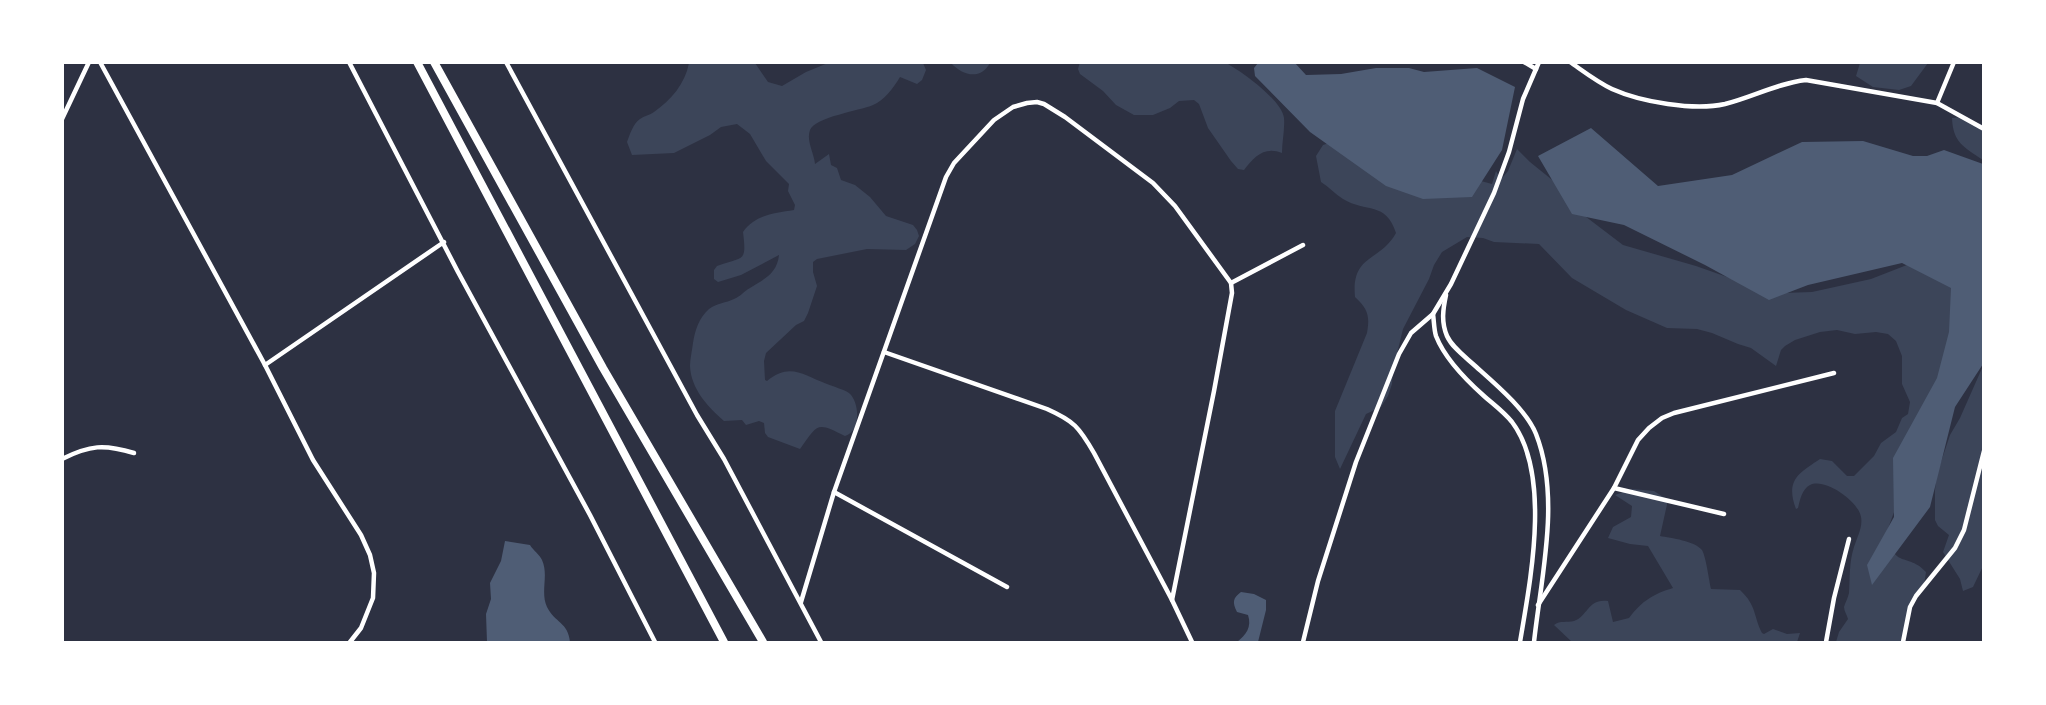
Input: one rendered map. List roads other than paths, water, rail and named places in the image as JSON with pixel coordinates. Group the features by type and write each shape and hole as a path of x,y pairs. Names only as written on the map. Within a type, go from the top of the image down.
{"highway":[{"path":"417,62 724,642"},
{"path":"434,62 603,368 763,642"}],"street":[{"path":"62,119 90,62"},
{"path":"100,62 266,365 313,460 361,535 370,555 374,573 373,598 361,628 350,642"},
{"path":"349,62 463,280 590,515 655,642"},
{"path":"506,62 696,415 724,459 821,642"},
{"path":"1524,62 1536,69"},
{"path":"1303,642 1318,581 1356,462 1399,354 1411,333 1433,314 1446,292 1494,193 1509,152 1523,98 1539,62"},
{"path":"1570,62 1611,88 1629,95 1677,104 1701,106 1723,104 1806,80 1937,103 1984,129"},
{"path":"1937,103 1954,62"},
{"path":"801,602 834,492 946,177 954,163 994,120 1013,107 1037,102 1044,104 1065,117 1153,183 1175,206 1231,283 1232,293 1214,391 1172,600"},
{"path":"266,365 444,242"},
{"path":"1231,283 1303,245"},
{"path":"1446,292 1443,317 1448,339 1525,416 1536,432 1540,447 1548,493 1548,530 1534,642"},
{"path":"1433,314 1436,334 1441,346 1464,375 1512,422 1523,440 1534,486 1535,512 1528,590 1520,642"},
{"path":"884,352 1047,409 1069,419 1084,436 1172,600 1192,642"},
{"path":"1538,605 1614,488 1638,440 1648,428 1662,418 1674,413 1834,373"},
{"path":"62,459 96,447 113,446 134,453"},
{"path":"1903,642 1913,602 1955,548 1964,530 1984,451"},
{"path":"1614,488 1724,514"},
{"path":"834,492 1007,587"},
{"path":"1826,642 1834,598 1849,539"}]}
